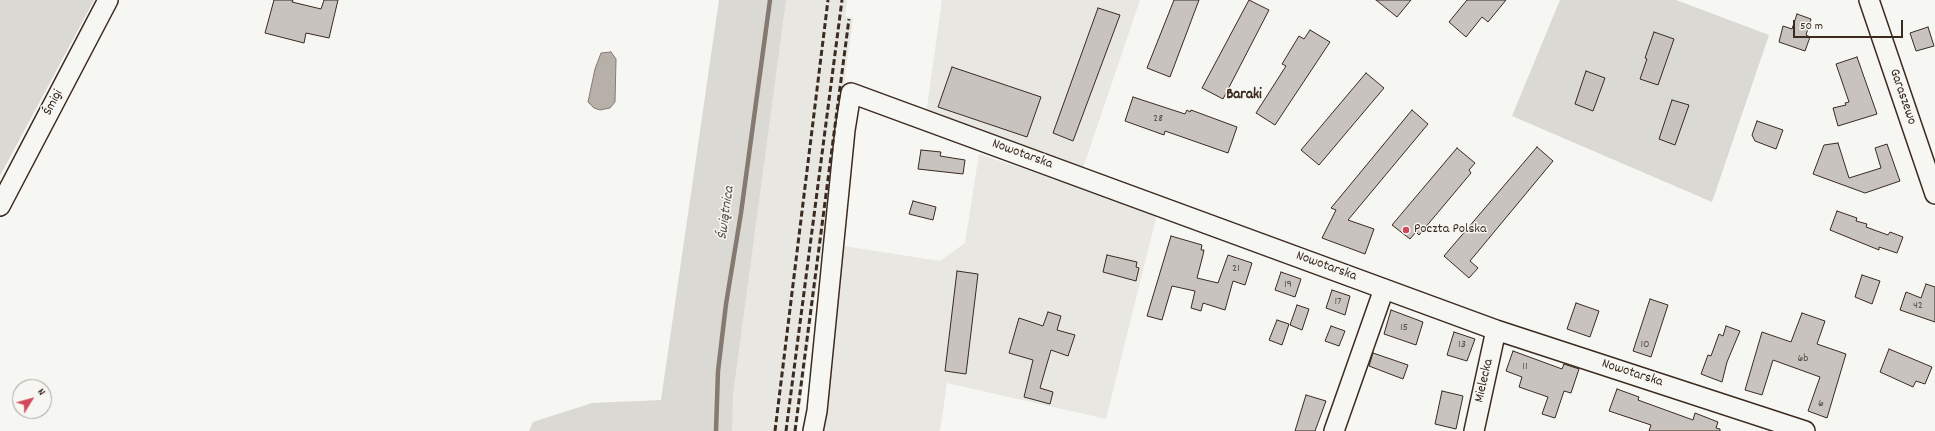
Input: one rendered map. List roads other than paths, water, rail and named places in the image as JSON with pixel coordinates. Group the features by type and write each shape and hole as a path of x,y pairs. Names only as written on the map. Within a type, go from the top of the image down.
{"street":[{"name":"Śmigi","path":"0,206 108,0"},
{"name":"Garaszewo","path":"1869,0 1935,194"},
{"name":"Nowotarska","path":"813,431 817,411 845,130 851,92 1496,330 1805,431"},
{"path":"1334,431 1384,289"},
{"name":"Mielecka","path":"1474,431 1496,330"}],"waterway":[{"name":"Świątnica","path":"716,431 718,371 726,304 741,213 770,0"}],"railway":[{"path":"775,431 828,0"},
{"path":"786,431 842,0"},
{"path":"795,431 849,19"}],"place":[{"name":"Poczta Polska","path":"1406,230"}],"district":[{"name":"Baraki","path":"1244,96"}]}
